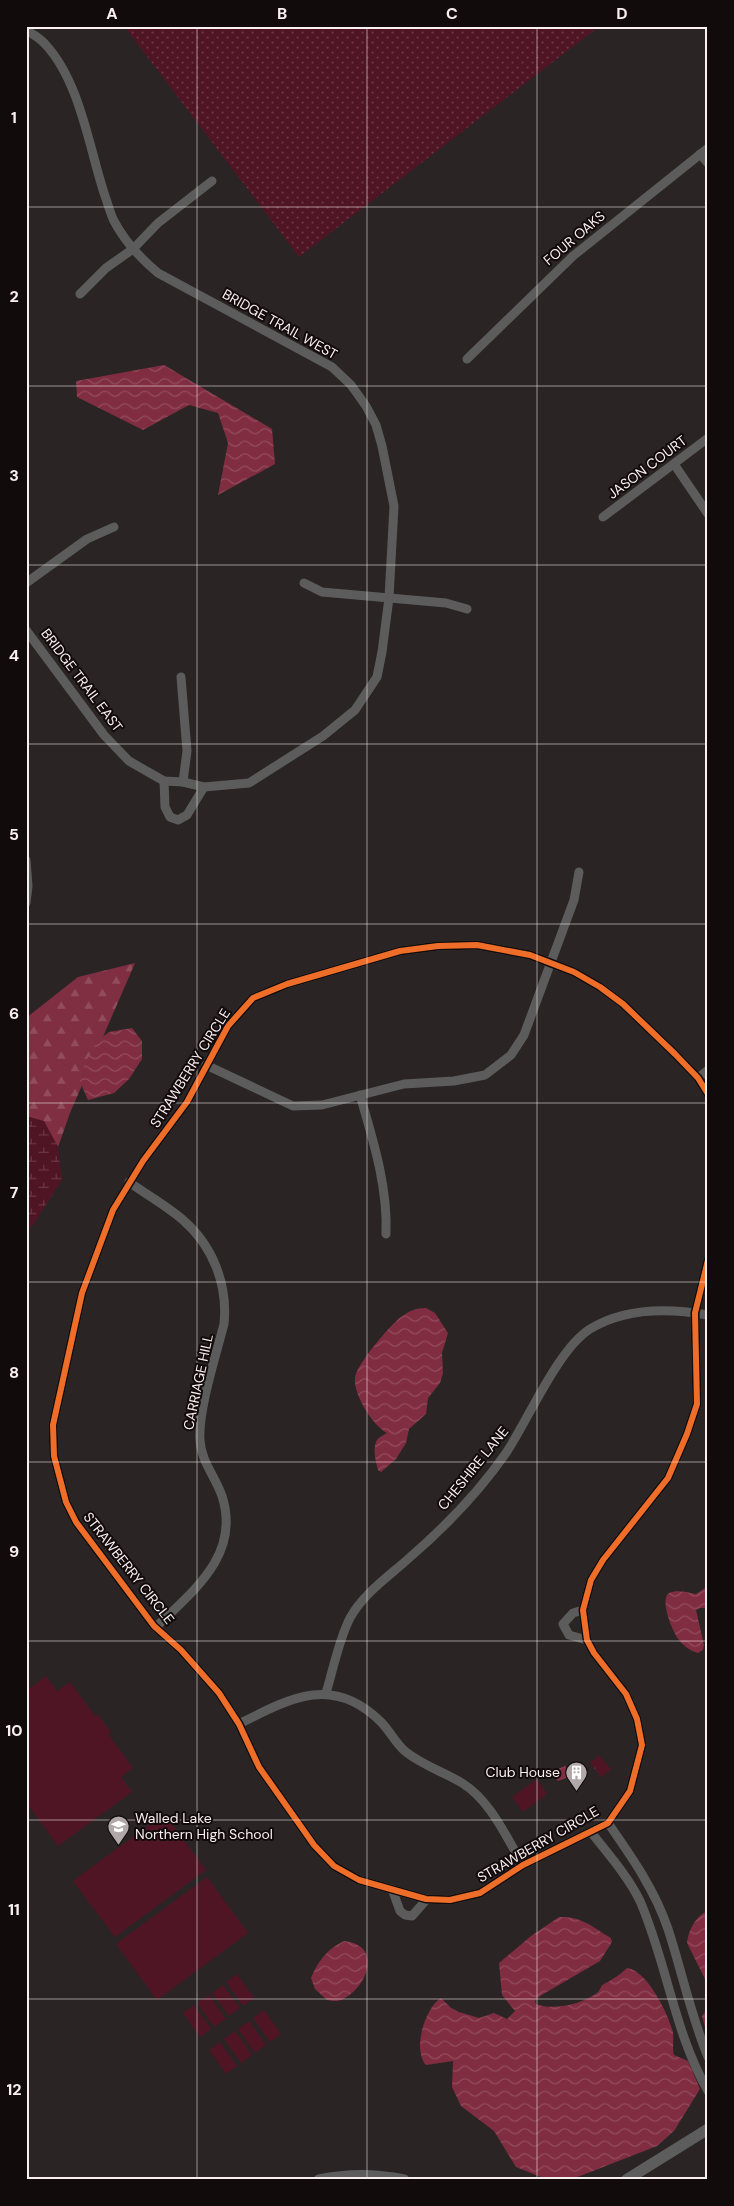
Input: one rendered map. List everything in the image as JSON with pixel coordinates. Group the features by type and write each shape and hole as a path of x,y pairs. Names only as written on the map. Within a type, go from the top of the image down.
{"main road":[{"path":"626,2180 708,2129"},
{"path":"319,2180 383,2176 404,2180"}],"street":[{"name":"BRIDGE TRAIL WEST","path":"26,30 44,44 64,72 79,108 96,170 113,219 133,249 158,273 332,367 351,385 366,406 382,446 394,506 389,598 377,677 354,710 323,736"},
{"path":"704,151 708,163"},
{"name":"FOUR OAKS","path":"467,359 573,256 704,151"},
{"path":"80,294 106,268 133,249 158,223 212,182"},
{"name":"JASON COURT","path":"603,517 708,438"},
{"path":"674,464 708,514"},
{"path":"26,582 71,549 114,526"},
{"path":"304,583 322,592 446,604 466,609"},
{"name":"BRIDGE TRAIL EAST","path":"26,630 104,735 130,761 164,781 183,782 204,788 249,783 323,736"},
{"path":"181,677 187,751 183,782"},
{"path":"164,781 165,807 170,817 178,820 187,815 204,788"},
{"path":"26,860 28,886 26,903"},
{"path":"206,1065 293,1106 322,1105 404,1084 454,1081 485,1075 511,1055 524,1035 574,900 579,872"},
{"name":"STRAWBERRY CIRCLE","path":"708,1094 698,1078 623,1004 591,982 530,955 477,945 438,946 400,951 287,984 253,998 239,1011 173,1123 130,1182 114,1210 82,1293 53,1425 54,1456 66,1502 76,1522 156,1627 208,1678 239,1724 259,1766 314,1846 334,1866 359,1880 427,1899 450,1900 480,1893 523,1865 608,1822 630,1791 642,1745 637,1719 626,1694 594,1653 587,1640 583,1610 591,1580 603,1560 668,1478 687,1434 696,1404 696,1313 708,1260"},
{"path":"698,1078 708,1070"},
{"path":"360,1095 383,1185 387,1208 386,1234"},
{"name":"CARRIAGE HILL","path":"130,1182 183,1220 197,1234 219,1272 225,1308 224,1324 200,1425 203,1457 219,1487 225,1510 223,1546 218,1560 205,1580 156,1627"},
{"name":"CHESHIRE LANE","path":"326,1693 350,1618 363,1599 462,1507 505,1455 562,1359 588,1330 606,1321 640,1311 708,1315"},
{"path":"583,1610 573,1613 563,1624 568,1635 587,1640"},
{"path":"239,1724 296,1698 326,1693 347,1699 370,1713 406,1752 463,1784 481,1798 523,1865"},
{"path":"608,1822 642,1873 660,1910 697,2031 708,2058"},
{"path":"591,1832 628,1881 646,1916 693,2064 708,2091"},
{"path":"392,1889 400,1911 405,1915 412,1916 427,1899"},
{"path":"646,1916 660,1910"},
{"path":"675,2008 690,2004"}],"green space":[{"path":"124,26 600,26 299,257"},
{"path":"135,963 70,1113 58,1147 44,1122 26,1116 26,1018 78,977"},
{"path":"26,1116 44,1121 58,1147 62,1180 33,1225 26,1230"},
{"path":"46,1676 57,1691 70,1682 95,1716 98,1715 111,1732 108,1734 133,1768 121,1777 132,1792 58,1846 26,1802 26,1691"},
{"path":"599,1755 611,1770 601,1777 590,1763"},
{"path":"537,1779 547,1794 523,1812 512,1797"},
{"path":"164,1814 206,1870 115,1937 73,1881"},
{"path":"207,1877 248,1933 157,2000 116,1944"},
{"path":"237,1974 254,1998 243,2006 226,1982"},
{"path":"223,1985 240,2008 229,2016 212,1993"},
{"path":"209,1995 226,2019 214,2027 197,2003"},
{"path":"194,2005 211,2029 200,2037 183,2013"},
{"path":"264,2010 281,2034 270,2042 253,2018"},
{"path":"249,2021 266,2045 255,2053 238,2029"},
{"path":"235,2031 252,2055 241,2063 224,2039"},
{"path":"220,2042 237,2066 226,2074 209,2050"}],"water":[{"path":"164,365 272,429 275,464 218,495 228,443 218,413 189,405 143,430 77,397 76,381"},
{"path":"132,1028 142,1041 142,1059 129,1079 114,1093 88,1100 80,1082 84,1065 98,1040 109,1032"},
{"path":"426,1308 435,1313 448,1333 442,1353 443,1373 440,1383 428,1398 426,1414 409,1429 406,1443 396,1459 381,1472 377,1467 375,1447 378,1439 387,1433 376,1424 365,1409 357,1392 355,1378 367,1355 396,1321 410,1312"},
{"path":"708,1586 708,1608 696,1610 704,1645 703,1650 698,1653 687,1648 676,1636 666,1609 666,1596 669,1593 679,1591 696,1594"},
{"path":"565,1766 570,1772 567,1774 568,1777 558,1781 553,1775 558,1769"},
{"path":"708,1911 708,1985 687,1943 693,1924"},
{"path":"559,1917 581,1920 611,1938 612,1942 600,1961 540,1996 535,2001 536,2004 551,2007 576,2003 597,1993 603,1985 627,1968 635,1971 656,1994 673,2032 674,2055 688,2061 700,2089 674,2131 657,2146 575,2178 548,2180 516,2167 494,2131 461,2106 452,2087 453,2061 426,2065 422,2058 420,2039 430,2010 441,1998 451,2008 459,2012 479,2018 494,2013 507,2019 515,2011 502,1995 499,1963 531,1936"},
{"path":"344,1941 356,1944 364,1950 368,1967 365,1976 352,1993 339,2001 327,2000 315,1989 311,1978 324,1956"},
{"path":"708,2008 708,2039 702,2016"}],"cycle path":[{"path":"708,1094 698,1078 623,1004 600,987 574,972 530,955 477,945 438,946 400,951 287,984 253,998 228,1026 187,1102 143,1161 113,1210 82,1293 53,1425 54,1456 66,1502 76,1522 154,1626 181,1650 219,1693 239,1724 259,1767 314,1845 334,1866 359,1880 426,1899 450,1900 480,1893 523,1865 608,1823 630,1791 642,1745 637,1719 626,1694 594,1653 587,1640 583,1610 591,1580 603,1560 668,1478 687,1434 697,1404 695,1313 708,1260"}],"place":[{"name":"Club House","path":"576,1791"},
{"name":"Walled Lake Northern High School","path":"119,1845"}]}
